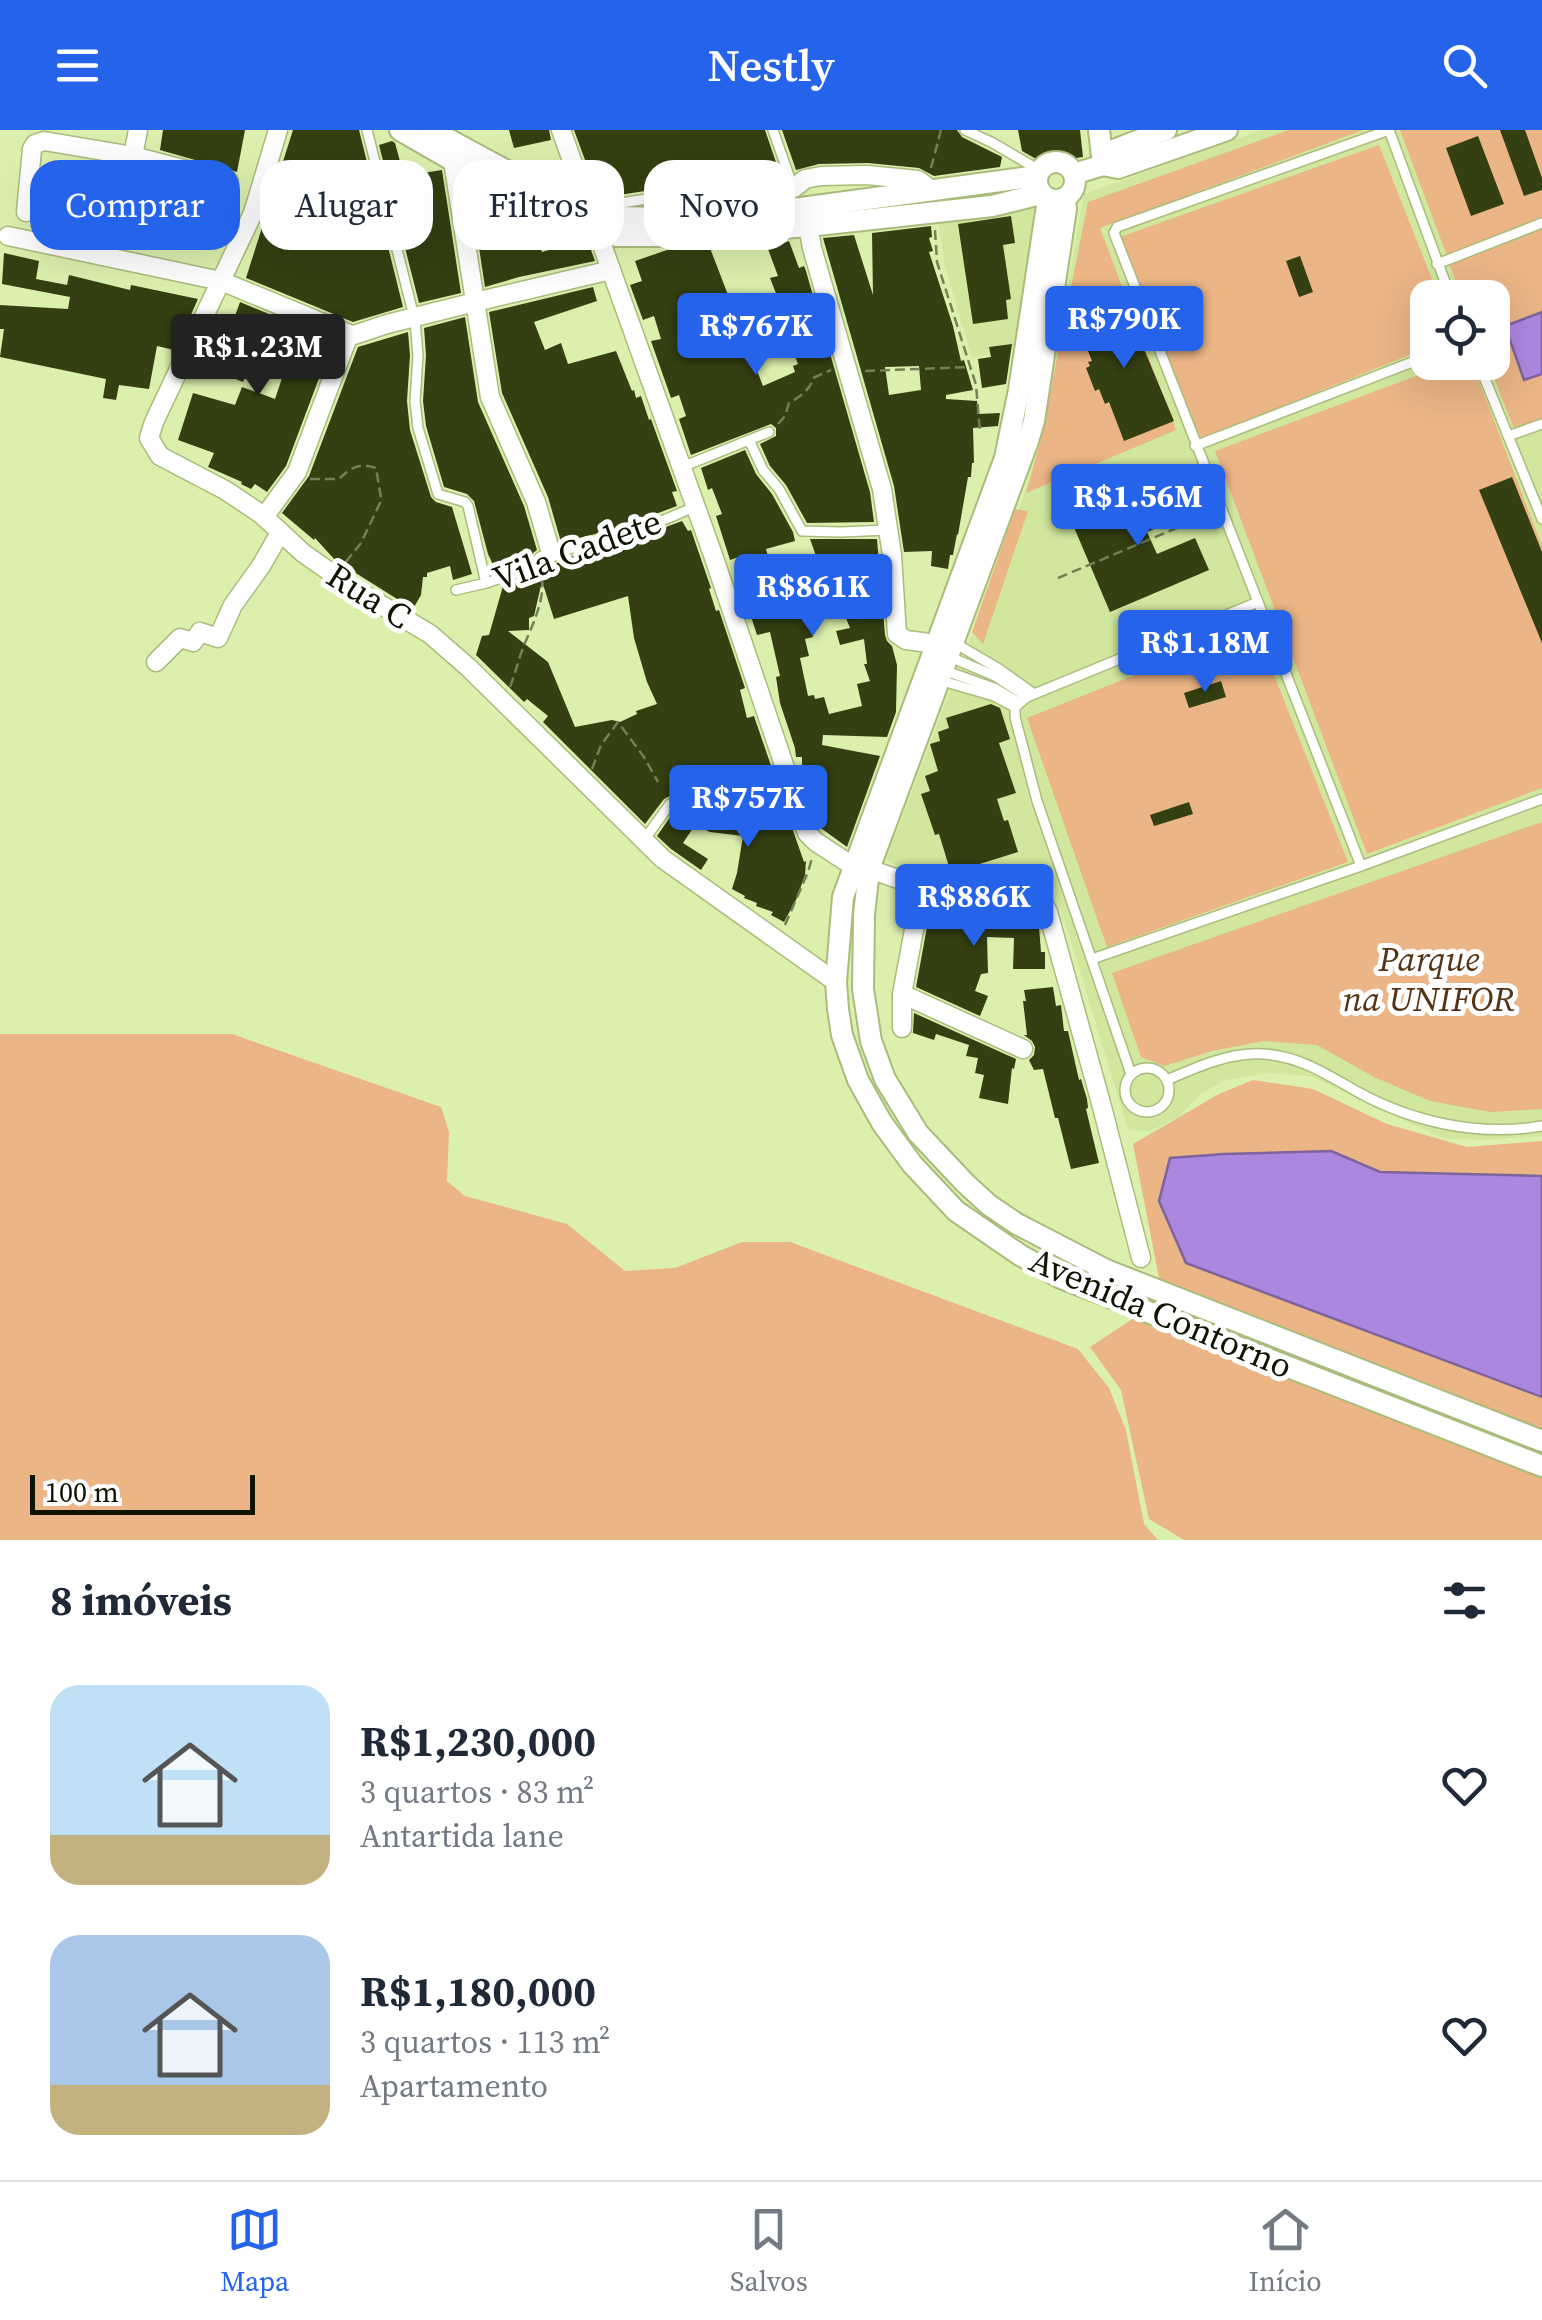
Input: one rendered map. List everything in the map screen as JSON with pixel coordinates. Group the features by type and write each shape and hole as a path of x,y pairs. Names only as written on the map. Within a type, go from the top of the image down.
{"street":[{"path":"133,156 138,130"},
{"name":"Rua C","path":"278,130 253,213 154,422 149,438 160,456 225,490 264,517 302,554 430,634 663,859 836,982"},
{"path":"400,130 453,160"},
{"path":"431,130 487,160"},
{"path":"560,130 571,160"},
{"path":"1099,130 1103,165"},
{"path":"1046,188 1046,164 1063,163 1074,174 1103,165 1118,168 1228,130"},
{"path":"1103,165 1112,150 1158,131"},
{"path":"26,212 32,149 38,142 148,160"},
{"name":"Avenida Contorno","path":"1046,188 1072,192 1074,174"},
{"path":"930,190 918,180 867,175 805,179 801,208 882,489 897,634 944,658"},
{"path":"801,208 934,212 992,206 1046,188"},
{"path":"624,216 661,218 1046,188"},
{"name":"Avenida Contorno","path":"1046,188 1066,208 1034,421 969,605 944,658 862,867 844,897 836,982 842,1036 858,1080 912,1164 956,1211 1061,1278 1542,1466"},
{"path":"8,236 222,280 352,335"},
{"path":"467,250 490,397 536,502 546,559"},
{"path":"603,250 696,506 807,833 845,861 922,887 1026,889 1046,904 1141,1258"},
{"path":"264,517 294,476 342,351 352,335 610,270"},
{"path":"156,662 180,638 192,642 201,632 218,638 280,533"},
{"name":"Avenida Contorno","path":"944,658 862,867 862,958 871,1042 885,1079 918,1133 989,1205 1017,1224 1106,1270 1542,1440"},
{"path":"902,1028 902,994 922,887"},
{"path":"902,994 1022,1049"}],"lane":[{"path":"367,130 414,318 418,428 438,494 468,506 486,583"},
{"path":"773,130 801,208"},
{"path":"965,130 1046,188"},
{"path":"1361,866 1114,233 1118,227 1389,130 1444,280"},
{"path":"1437,264 1542,222"},
{"path":"1195,446 1410,363"},
{"path":"1485,380 1542,519"},
{"path":"1508,436 1542,424"},
{"path":"682,467 769,432"},
{"path":"749,440 763,470 802,531 887,530"},
{"name":"Vila Cadete","path":"456,590 486,583 696,506"},
{"path":"944,658 994,696 1023,700 1258,602"},
{"path":"944,658 996,676 1023,700"},
{"path":"1023,700 1015,718 1038,801 1131,1074"},
{"path":"643,841 670,804 683,798 796,796"},
{"path":"1092,958 1542,799"},
{"path":"1167,1080 1220,1060 1264,1054 1322,1070 1356,1091 1415,1117 1490,1130 1542,1126"},
{"path":"1144,1067 1164,1074 1169,1094 1162,1106 1148,1112 1133,1108 1124,1088 1131,1074 1144,1067"}],"path":[{"path":"930,190 941,130"},
{"path":"934,212 938,262 980,403 980,432"},
{"path":"769,432 784,418 789,403 812,384 813,378 848,368 971,367"},
{"path":"294,476 336,480 356,466 376,468 380,502 361,544 336,575"},
{"path":"1058,578 1221,509"},
{"path":"505,704 536,618 546,559"},
{"path":"585,784 601,745 618,722 658,782"},
{"path":"777,940 808,872 816,842"}],"shaded area":[{"path":"1262,130 1542,130 1542,1136 1442,1138 1310,1076 1268,1073 1225,1080 1201,1094 1179,1117 1150,1131 1128,1130 1053,882 909,873 886,859 1005,556 1040,443 1084,194"},
{"path":"1047,186 1053,208 1031,345 972,358 945,265 937,212 980,208"},
{"path":"1542,312 1542,374 1524,380 1510,340 1510,324"},
{"path":"1331,1151 1380,1172 1542,1176 1542,1397 1186,1263 1159,1201 1170,1158"}],"green space":[{"path":"1289,130 1363,130 1100,228 1176,430 1026,493 1041,439 1088,202"},
{"path":"1400,130 1542,130 1542,219 1447,256"},
{"path":"1379,145 1432,280 1410,280 1410,355 1198,440 1120,237"},
{"path":"1542,228 1542,421 1515,431 1495,380 1510,380 1510,280 1455,280 1449,264"},
{"path":"1410,378 1479,380 1542,546 1542,788 1367,854 1215,451"},
{"path":"1015,509 1028,511 983,644 972,632"},
{"path":"1255,627 1348,862 1107,947 1027,718"},
{"name":"Parque na UNIFOR","path":"1542,822 1542,1109 1490,1112 1430,1101 1374,1077 1317,1045 1264,1041 1164,1066 1141,1057 1112,973"},
{"path":"0,1034 232,1034 441,1107 449,1132 447,1181 465,1196 567,1224 625,1271 675,1268 742,1242 790,1242 1078,1349 1109,1388 1126,1430 1144,1524 1158,1540 0,1540"},
{"path":"1253,1080 1313,1089 1387,1124 1467,1147 1542,1141 1542,1540 1184,1540 1149,1519 1121,1390 1090,1347 1163,1299 1133,1144 1219,1094"}],"building":[{"path":"163,130 245,130 239,160 195,160 160,150"},
{"path":"293,130 359,130 366,160 283,160"},
{"path":"509,130 549,130 551,140 514,148"},
{"path":"574,130 765,130 775,160 644,160 644,191 624,194 624,160 585,160"},
{"path":"782,130 957,130 962,137 1002,157 1000,167 934,176 919,168 868,163 819,164 796,170"},
{"path":"1018,130 1080,130 1083,157 1043,163 1022,151"},
{"path":"1500,130 1525,130 1542,178 1542,190 1524,196"},
{"path":"1478,136 1504,204 1471,216 1446,148"},
{"path":"395,143 400,160 383,160 379,145"},
{"path":"442,170 461,293 419,303 406,250 433,250 433,171"},
{"path":"1011,216 1015,243 1003,245 1011,299 1006,300 1008,319 973,324 958,224"},
{"path":"931,226 933,251 929,252 973,390 946,395 946,399 977,401 978,414 1000,413 998,426 973,428 974,463 948,569 931,566 932,551 904,552 894,486 823,238 854,235 873,295 872,233","holes":["919,366 921,390 889,395 885,367"]},
{"path":"260,234 260,250 389,250 403,307 353,322 246,278"},
{"path":"479,250 591,250 595,261 519,277 485,287"},
{"path":"667,250 711,250 763,386 795,372 793,366 798,364 782,322 766,328 757,303 777,296 770,278 778,276 768,250 792,250 799,268 804,266 806,271 870,492 874,522 807,523 760,444 776,436 776,428 771,424 691,455 679,419 686,416 679,395 671,398 651,341 661,339 654,316 643,320 630,285 642,281 635,261"},
{"path":"4,253 39,261 36,279 67,285 69,275 130,290 131,285 198,299 174,350 157,346 149,389 119,385 116,400 103,398 106,379 0,357 4,329 0,329 0,305 68,309 70,297 2,284"},
{"path":"1300,256 1313,292 1299,297 1286,261"},
{"path":"593,287 597,301 534,322 545,350 561,343 568,364 616,351 632,391 636,398 641,396 651,419 677,491 672,492 677,506 613,530 561,542 548,497 502,393 489,312"},
{"path":"1127,301 1174,421 1124,441 1109,402 1105,404 1099,389 1095,391 1086,368 1092,361 1076,321"},
{"path":"240,302 333,341 286,466 267,492 255,484 251,489 208,467 214,453 178,440 193,393 235,405 242,387 275,399 284,372 251,360 243,382 213,370"},
{"path":"465,317 478,402 524,506 537,550 532,559 501,570 495,569 488,554 474,501 467,494 444,487 426,426 424,328"},
{"path":"408,332 410,430 431,497 452,507 472,574 453,580 450,566 427,573 413,609 335,560 315,538 282,513 309,476 358,347"},
{"path":"1012,344 1006,384 982,388 978,359 991,357 989,347"},
{"path":"745,450 793,532 795,541 766,549 776,585 804,578 813,637 805,639 809,656 800,658 808,696 824,697 829,714 862,706 857,684 870,681 864,664 864,639 840,645 836,631 850,628 837,596 831,598 810,539 877,539 885,635 897,665 896,712 887,737 823,735 822,745 880,756 847,847 818,826 810,804 807,767 802,767 802,757 796,757 780,703 776,677 780,676 770,632 757,635 748,607 755,605 744,555 730,560 716,516 722,514 701,468"},
{"path":"1512,477 1542,552 1542,643 1479,490"},
{"path":"1172,484 1186,515 1147,532 1157,554 1195,538 1209,570 1110,612 1073,525"},
{"path":"682,521 691,530 745,688 740,690 747,718 754,716 779,789 682,790 664,799 645,824 543,722 548,716 527,699 524,702 476,655 482,636 489,635 503,586 543,573 548,565 562,559 617,545","holes":["542,581 554,619 628,596 634,638 657,704 620,722 575,727 548,662 508,631 529,630 529,618 534,616"]},
{"path":"1221,681 1226,697 1189,708 1184,693"},
{"path":"991,704 1000,708 1010,739 999,743 1016,793 997,799 1018,852 951,873 921,794 930,791 925,776 938,771 930,744 940,741 938,732 949,728 946,718"},
{"path":"1189,802 1193,814 1154,826 1150,815"},
{"path":"708,804 784,805 806,861 796,900 784,922 732,889 743,836 710,832 695,825 683,843 708,859 701,870 657,836 675,810"},
{"path":"963,903 1031,907 1039,927 1041,952 1045,952 1045,969 1013,969 1014,938 987,937 988,973 981,974 975,991 988,996 980,1016 916,987 931,905 963,907"},
{"path":"1053,987 1087,1099 1099,1163 1071,1169 1043,1069 1034,1070 1029,1060 1035,1047 1024,1035 1024,990"},
{"path":"914,1013 1016,1059 1008,1104 979,1098 984,1075 975,1073 978,1058 966,1056 969,1045 936,1034 934,1040 913,1033"}]}
